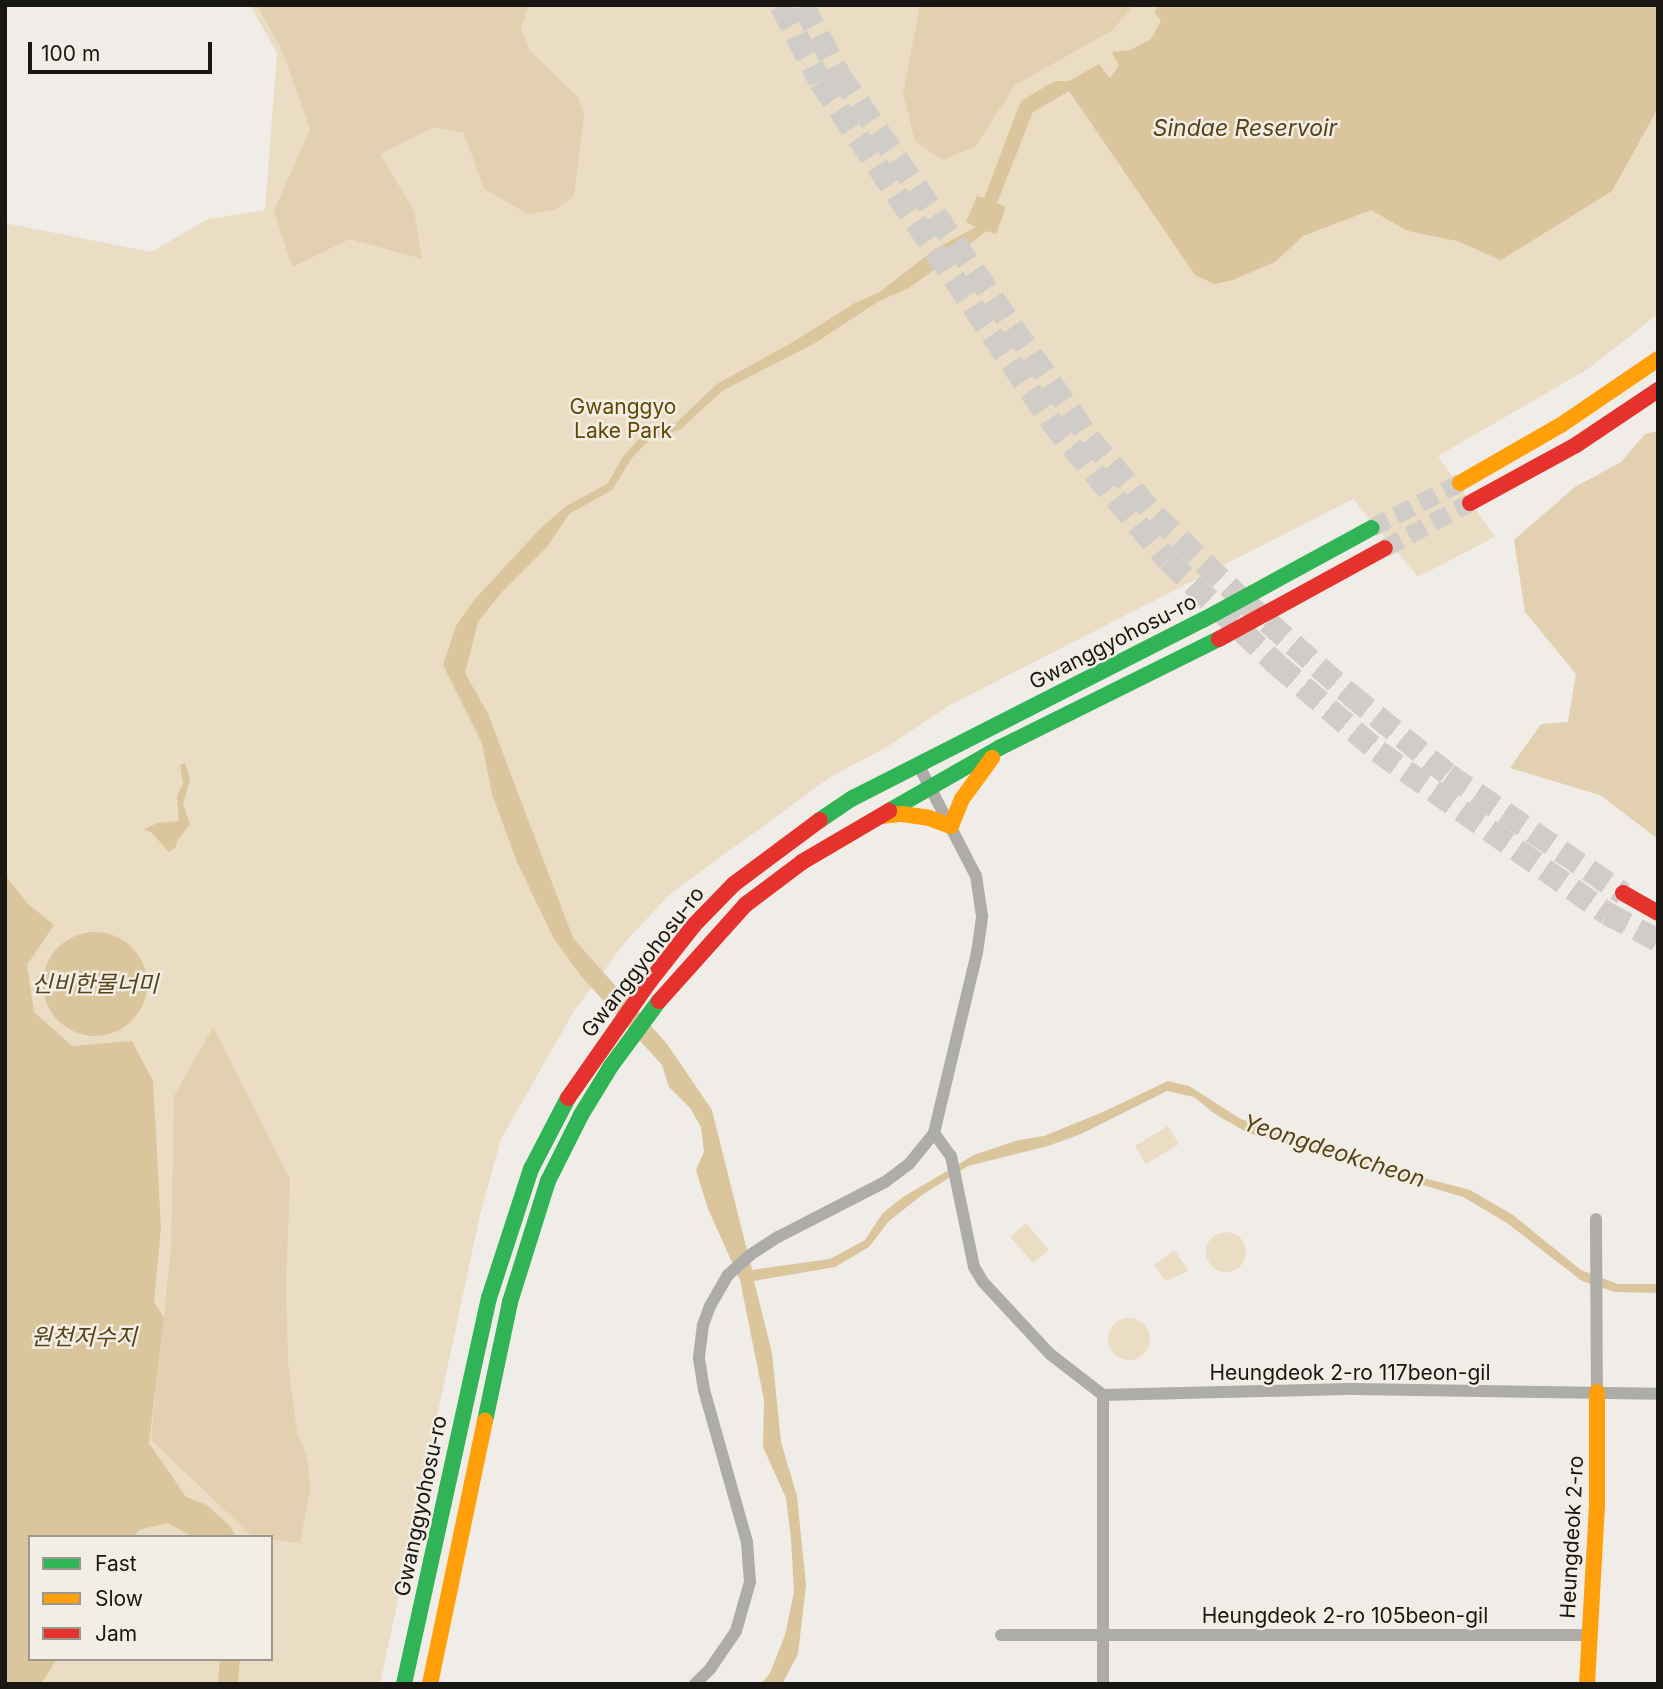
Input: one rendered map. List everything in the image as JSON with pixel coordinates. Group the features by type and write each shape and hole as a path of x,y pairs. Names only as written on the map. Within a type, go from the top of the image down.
{"main road":[{"path":"1460,483 1561,425 1658,359"},
{"path":"1470,503 1576,445 1658,390"},
{"name":"Gwanggyohosu-ro","path":"404,1684 489,1298 531,1168 562,1105 600,1049 694,925 734,884 787,842 853,798 1203,620 1372,528"},
{"name":"Gwanggyohosu-ro","path":"430,1684 510,1303 548,1181 581,1115 611,1066 663,996 744,905 802,862 875,817 999,748 1213,642 1384,548"},
{"path":"875,817 902,814 929,818 951,826 971,783 999,748"},
{"path":"1623,893 1658,913"},
{"name":"Heungdeok 2-ro","path":"1587,1684 1597,1507 1597,1392"}],"street":[{"path":"695,1684 710,1669 736,1631 750,1582 747,1542 704,1390 699,1357 703,1325 710,1306 728,1275 778,1237 885,1182 909,1164 934,1133 981,927 976,876 918,764"},
{"path":"934,1133 951,1156 974,1266 983,1282 1050,1354 1103,1395 1103,1684"},
{"path":"1597,1219 1597,1392"},
{"name":"Heungdeok 2-ro 117beon-gil","path":"1103,1395 1355,1389 1658,1394"},
{"name":"Heungdeok 2-ro 105beon-gil","path":"1001,1635 1588,1635"}],"green space":[{"name":"Gwanggyo Lake Park","path":"250,5 1658,5 1658,314 1588,369 1438,456 1495,537 1418,577 1353,499 950,705 885,748 832,776 671,893 626,941 574,1011 501,1139 480,1215 380,1684 5,1684 5,223 151,252 208,219 265,210 277,53"},
{"path":"1168,1126 1179,1144 1146,1164 1135,1146"},
{"path":"1026,1223 1049,1250 1033,1263 1010,1237"},
{"path":"1226,1232 1240,1238 1246,1252 1240,1266 1226,1272 1212,1266 1206,1252 1212,1238"},
{"path":"1174,1250 1189,1271 1166,1281 1154,1265"},
{"path":"1129,1318 1144,1324 1150,1339 1144,1354 1129,1360 1114,1354 1108,1339 1114,1324"}],"shaded area":[{"path":"257,5 528,5 521,30 530,51 578,97 584,116 574,196 555,210 528,214 484,189 464,133 434,127 380,154 414,211 422,259 350,239 292,267 274,211 310,129 282,50"},
{"path":"920,5 1135,5 1111,31 1015,85 975,147 942,160 915,141 903,94"},
{"path":"1658,431 1658,839 1600,795 1510,768 1541,724 1568,722 1576,674 1525,612 1514,540 1575,487 1621,462 1645,434"},
{"path":"213,1027 290,1179 286,1286 288,1361 297,1432 308,1461 310,1490 300,1543 273,1540 273,1535 251,1535 151,1440 171,1248 174,1096"}],"water":[{"name":"Sindae Reservoir","path":"1160,5 1658,5 1658,108 1612,191 1501,260 1457,241 1408,231 1371,210 1303,236 1275,262 1233,280 1214,284 1195,275 1069,91 1033,112 997,203 1006,207 996,234 987,231 909,288 879,301 815,343 722,391 681,429 648,441 632,458 612,490 569,514 547,547 502,592 478,622 465,673 488,714 573,938 667,1044 712,1110 752,1270 830,1259 865,1240 882,1214 903,1197 974,1155 1019,1140 1044,1136 1168,1081 1189,1086 1239,1118 1270,1131 1393,1170 1470,1190 1513,1215 1581,1270 1618,1284 1658,1284 1658,1293 1615,1292 1582,1281 1507,1223 1463,1197 1248,1133 1215,1114 1194,1097 1167,1091 1081,1134 1048,1146 968,1166 922,1195 888,1222 869,1247 835,1267 754,1281 772,1353 781,1442 797,1496 806,1585 798,1654 782,1684 761,1684 770,1673 785,1635 794,1592 791,1539 786,1498 763,1447 764,1400 740,1280 708,1209 696,1170 704,1152 701,1127 690,1108 669,1087 662,1065 581,976 553,937 517,862 492,794 482,743 443,665 456,626 475,599 540,529 566,506 607,484 624,455 643,435 678,421 717,384 793,342 853,304 880,292 935,249 976,227 966,222 977,196 984,198 1021,101 1056,81 1069,81 1099,64 1110,78 1119,66 1112,52 1130,50 1151,39 1161,21 1154,12"},
{"path":"185,763 190,779 183,804 190,824 177,841 176,847 169,852 151,832 143,830 157,823 179,821 177,796 183,783 180,765"},
{"name":"원천저수지","path":"5,875 28,904 54,925 27,965 34,1012 72,1046 132,1041 153,1081 161,1227 154,1302 164,1318 149,1443 186,1497 207,1505 230,1526 235,1535 190,1535 167,1523 139,1530 135,1535 28,1535 28,1661 56,1661 41,1684 5,1684"},
{"name":"신비한물너미","path":"95,932 115,936 138,955 143,964 147,984 143,1004 124,1027 115,1032 95,1036 75,1032 52,1013 47,1004 43,984 47,964 66,941 75,936"},
{"path":"220,1661 240,1661 238,1684 218,1684"}],"tunnel":[{"path":"781,5 820,81 1050,420 1168,560 1277,664 1378,751 1607,913 1658,940"},
{"path":"803,5 839,74 1089,438 1155,515 1242,599 1350,694 1448,774 1623,893"},
{"path":"1372,528 1460,483"},
{"path":"1385,548 1470,503"}],"traffic: fast":[{"path":"820,820 853,798 1203,620 1372,528"},
{"path":"889,811 999,748 1219,639"},
{"path":"485,1421 510,1302 548,1181 581,1115 611,1066 659,1001"},
{"path":"404,1684 489,1298 531,1169 568,1098"}],"traffic: slow":[{"path":"1460,483 1561,425 1658,359"},
{"path":"882,816 902,814 929,818 951,826 962,799 992,758"},
{"path":"1587,1684 1597,1507 1597,1392"},
{"path":"430,1684 485,1421"}],"traffic: jam":[{"path":"1470,503 1576,445 1658,390"},
{"path":"1219,639 1385,548"},
{"path":"659,1001 745,905 802,862 889,811"},
{"path":"568,1098 650,981 694,925 734,884 820,820"},
{"path":"1623,893 1658,913"}],"water label":[{"name":"Yeongdeokcheon","path":"1334,1151"}]}
